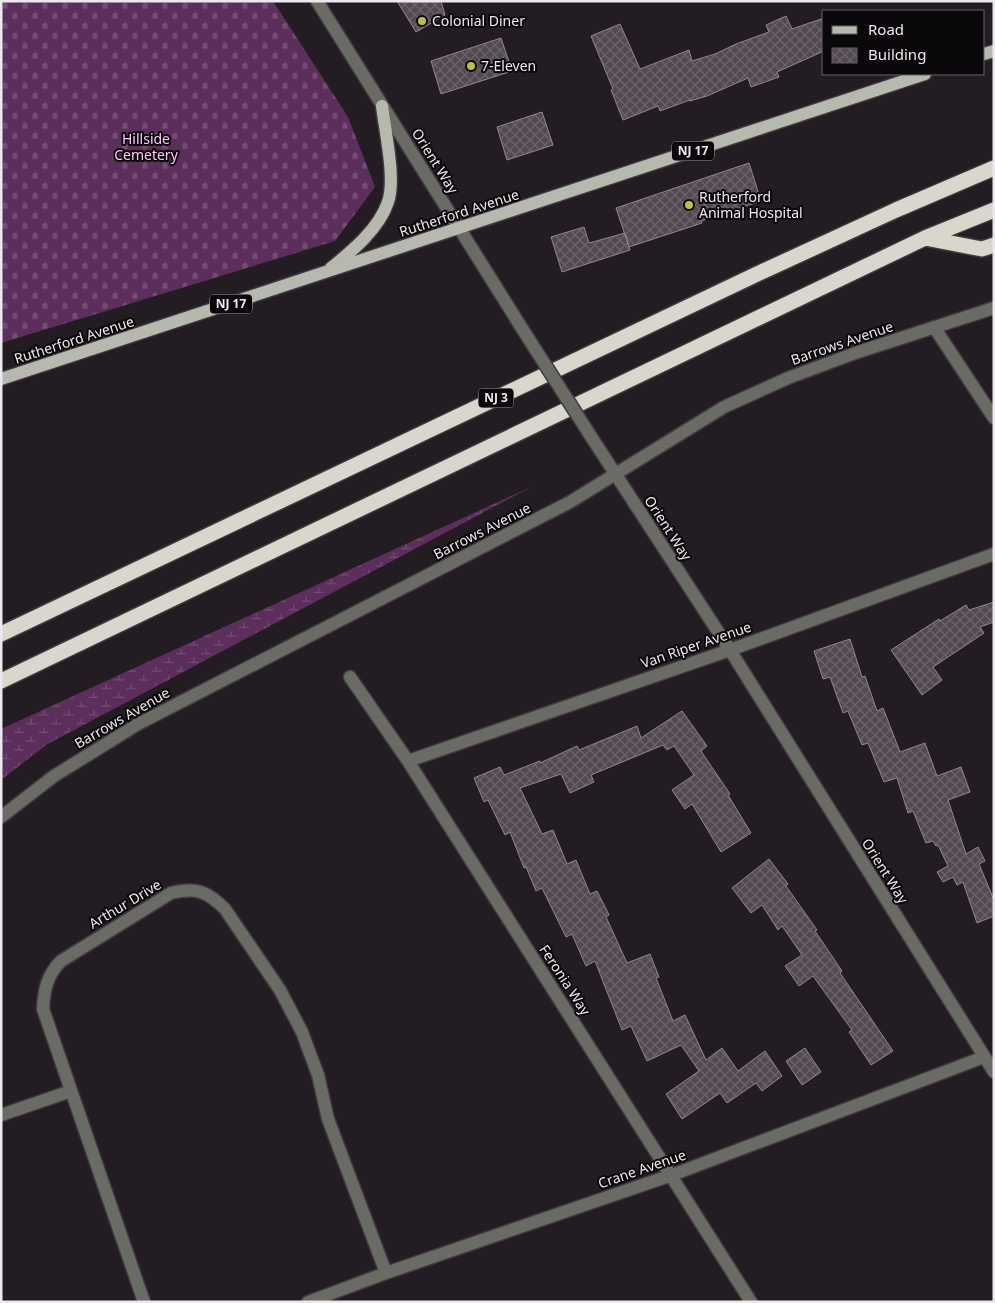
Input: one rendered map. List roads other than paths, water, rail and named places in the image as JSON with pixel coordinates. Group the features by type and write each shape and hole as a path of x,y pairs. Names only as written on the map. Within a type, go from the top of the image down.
{"highway":[{"name":"NJ 3","path":"1,634 755,275 896,210 994,168"},
{"path":"1,681 925,238 994,210"},
{"path":"925,238 982,249 994,245"}],"main road":[{"name":"Rutherford Avenue","path":"1,379 923,75"},
{"path":"324,273 361,241 379,218 388,201 391,178 382,106"}],"street":[{"name":"Orient Way","path":"317,1 615,475 730,650 994,1072"},
{"name":"Barrows Avenue","path":"1,817 54,776 145,721 570,502 724,406 796,375 858,352 994,308"},
{"path":"934,327 994,418"},
{"name":"Van Riper Avenue","path":"408,761 730,650 994,554"},
{"name":"Feronia Way","path":"350,677 408,761 752,1302"},
{"name":"Arthur Drive","path":"144,1302 43,1009 44,992 48,978 57,965 171,892 185,889 201,891 214,898 225,909 280,990 302,1032 318,1075 328,1119 386,1274"},
{"name":"Crane Avenue","path":"308,1302 672,1175 984,1057"},
{"path":"1,1115 71,1091"}],"place":[{"name":"Colonial Diner","path":"422,21"},
{"name":"7-Eleven","path":"471,66"},
{"name":"Rutherford Animal Hospital","path":"689,205"}],"park label":[{"name":"Hillside Cemetery","path":"146,148"}]}
